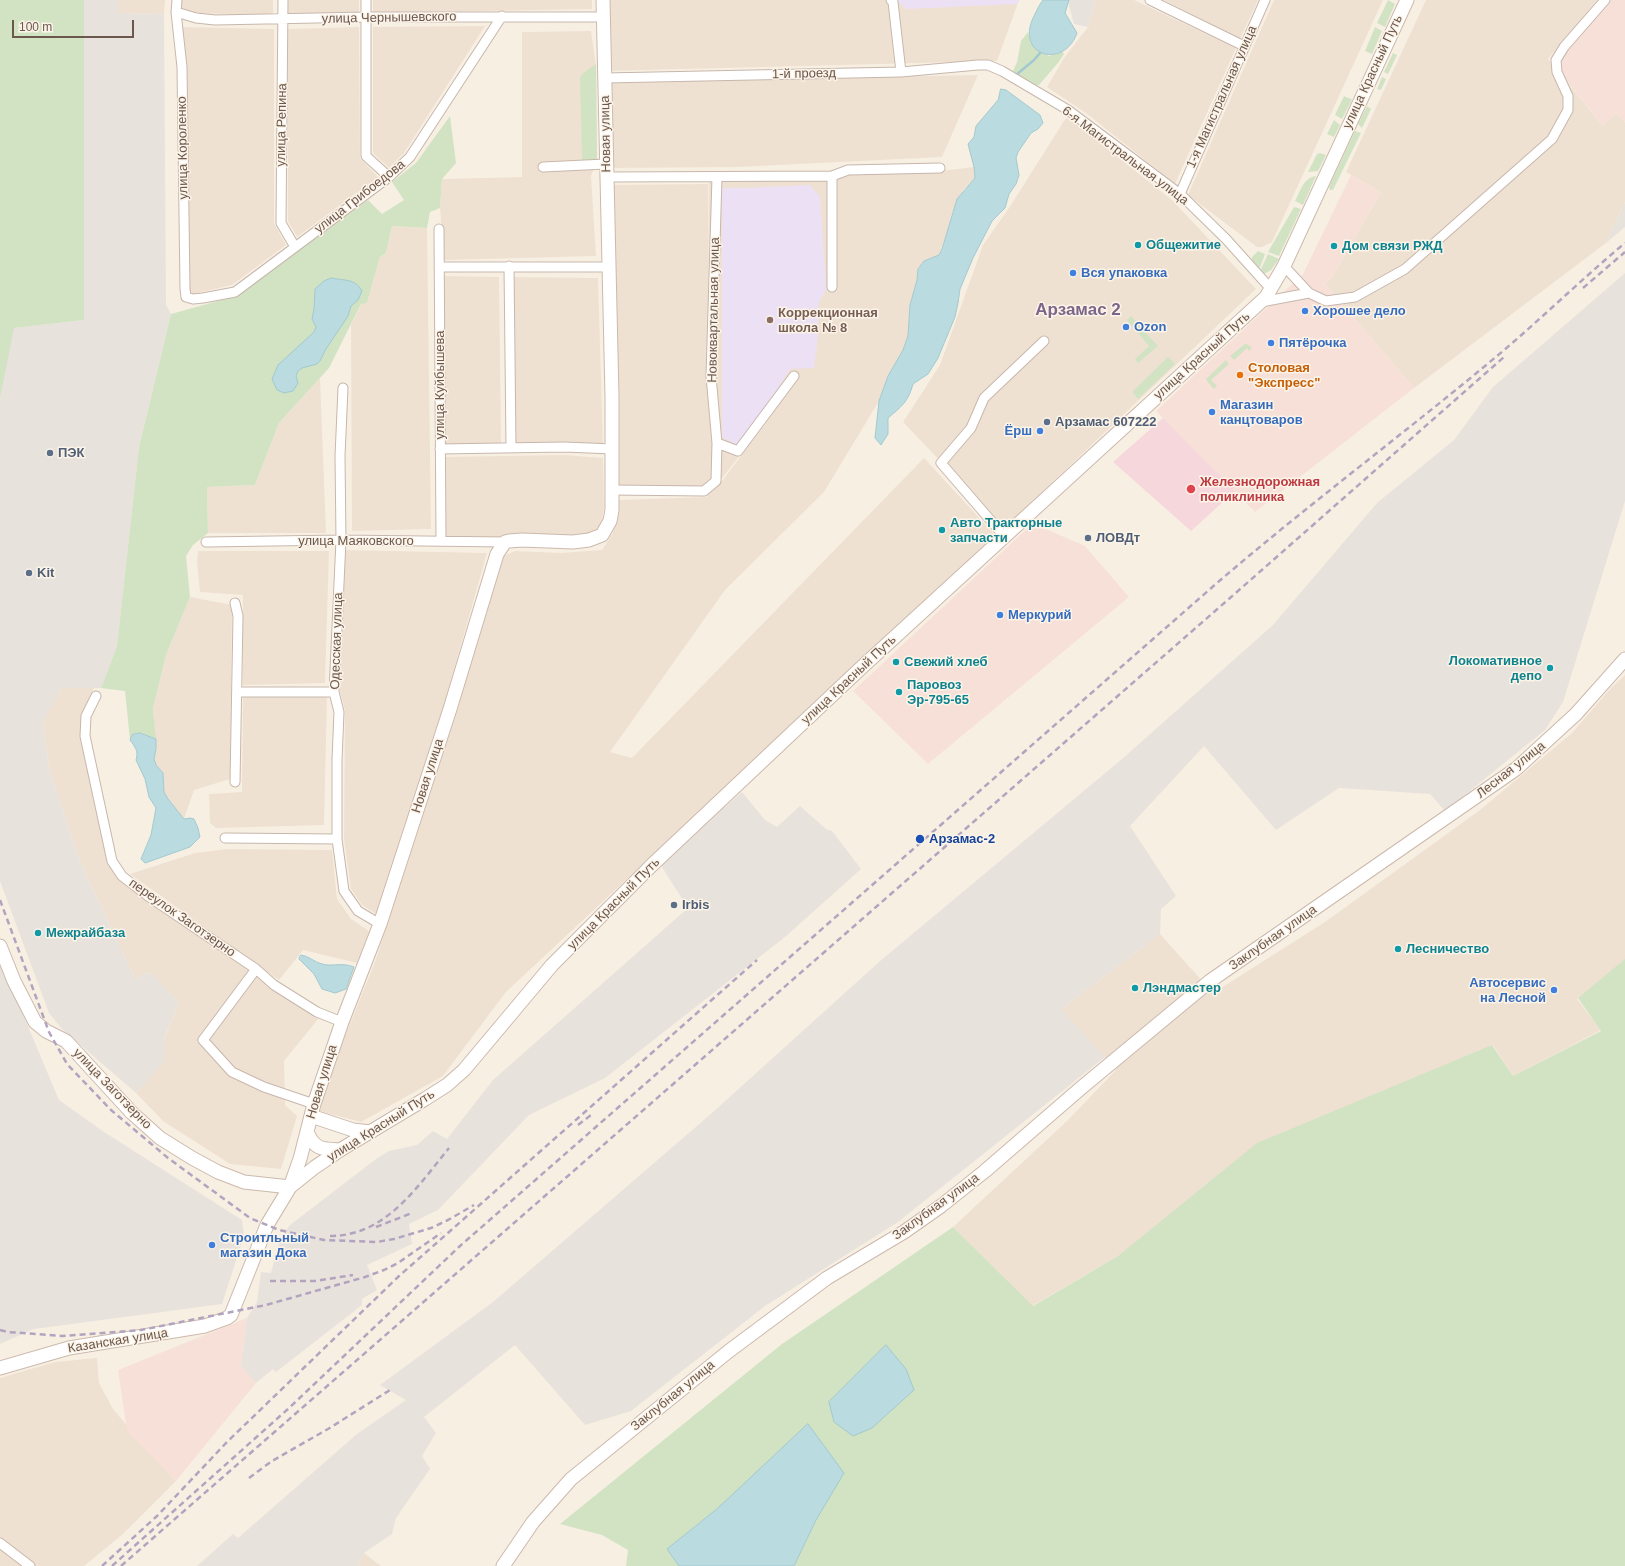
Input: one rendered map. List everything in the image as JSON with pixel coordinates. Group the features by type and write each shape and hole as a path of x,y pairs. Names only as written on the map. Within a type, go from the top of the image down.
{"main road":[{"name":"Новая улица","path":"290,1187 300,1159 314,1104 342,1022 380,924 450,709 497,554 505,542 522,540 573,542 589,540 602,535 610,521 613,490 613,449 603,0"},
{"name":"улица Красный Путь","path":"233,1312 267,1225 290,1187 315,1167 340,1150 447,1085 464,1070 552,965 592,924 809,716 1261,302 1271,289 1284,266 1407,0"},
{"name":"Лесная улица","path":"1384,861 1516,769 1576,714 1624,663"},
{"name":"Заклубная улица","path":"503,1566 533,1522 571,1479 744,1338 827,1278 904,1232 941,1206 985,1171 1081,1088 1210,981 1384,861"},
{"name":"улица Заготзерно","path":"0,946 14,981 36,1022 46,1031 66,1041 132,1113 160,1138 218,1172 244,1182 290,1187"},
{"path":"311,1116 353,1130 370,1132"},
{"path":"307,1132 312,1142 317,1147 340,1150"},
{"name":"Казанская улица","path":"0,1368 69,1348 180,1332 205,1326 227,1318 233,1312"}],"street":[{"name":"улица Короленко","path":"177,0 176,12 182,67 184,289 186,297"},
{"name":"улица Репина","path":"283,0 281,223 295,247"},
{"path":"366,0 366,156 389,177"},
{"path":"891,0 893,2 901,72"},
{"path":"1150,0 1244,46"},
{"name":"1-я Магистральная улица","path":"1180,194 1244,46 1266,0"},
{"path":"1284,266 1309,293 1326,301 1355,297 1405,269 1552,139 1568,110 1568,96 1557,72 1556,60 1564,47 1604,0"},
{"name":"улица Чернышевского","path":"176,12 196,18 215,20 284,20 366,17 603,17"},
{"name":"улица Грибоедова","path":"186,297 193,299 203,298 235,292 389,177 410,158 502,16"},
{"name":"1-й проезд","path":"605,78 901,72 978,64 988,65 1002,71"},
{"name":"6-я Магистральная улица","path":"1002,71 1068,110 1180,194 1226,239 1271,289"},
{"path":"543,167 717,177 832,176 848,170 940,168"},
{"path":"832,176 832,287"},
{"name":"Новоквартальная улица","path":"613,490 704,491 716,481 717,443 711,376 717,177"},
{"name":"улица Куйбышева","path":"439,229 441,541"},
{"path":"509,266 511,447"},
{"path":"439,267 608,267"},
{"path":"1261,302 1309,293"},
{"path":"1005,537 941,464 971,428 984,398 1044,341"},
{"path":"717,443 738,451 794,376"},
{"name":"Одесская улица","path":"343,388 340,456 341,540 334,692 339,712 337,760 337,839 344,892 358,910 380,924"},
{"path":"440,449 511,447 613,449"},
{"name":"улица Маяковского","path":"206,542 341,540 505,542"},
{"path":"235,603 238,616 235,782"},
{"path":"237,692 334,692"},
{"name":"переулок Заготзерно","path":"96,696 86,716 85,736 112,861 122,876 148,896 256,969 274,985 316,1012 342,1022"},
{"path":"225,838 337,839"},
{"path":"256,969 203,1040 232,1072 264,1087 314,1104"},
{"path":"0,1543 30,1566"}],"shaded area":[{"path":"84,0 118,0 118,13 164,14 166,305 171,314 139,447 117,646 101,688 61,688 43,723 49,768 80,862 135,979 150,972 179,1002 164,1039 164,1062 136,1093 62,1029 49,1013 0,881 0,399 13,328 84,320"},
{"path":"118,0 165,0 164,14 118,13"},
{"path":"182,0 273,0 273,15 181,13"},
{"path":"287,0 359,0 359,13 287,15"},
{"path":"373,0 592,0 592,9 373,13"},
{"path":"606,0 1019,0 997,61 607,71"},
{"path":"896,0 1019,0 1017,4 906,9"},
{"path":"1069,0 1095,0 1088,27 1074,24 1069,6"},
{"path":"1095,0 1134,0 1236,48 1175,184 1086,113 1047,87 1064,58 1088,27"},
{"path":"1164,0 1258,0 1240,39"},
{"path":"1274,0 1383,0 1272,242 1262,247 1257,247 1188,195"},
{"path":"1426,0 1597,0 1548,59 1603,126 1616,113 1625,122 1625,202 1606,243 1414,388 1325,284 1332,277 1381,192 1346,172"},
{"path":"1611,0 1625,0 1625,122 1616,113 1603,126 1561,74 1560,61 1564,54"},
{"path":"485,26 404,153 389,168 373,153 373,27"},
{"path":"181,27 274,29 274,223 286,245 232,285 189,295"},
{"path":"359,27 360,158 378,177 297,237 288,221 288,29"},
{"path":"591,31 596,66 597,160 591,176 596,256 444,260 440,208 442,179 522,177 522,32"},
{"path":"978,75 942,157 737,167 610,168 611,82"},
{"path":"1066,118 1075,123 1172,200 1256,289 1004,528 903,422 940,365 983,245 1009,208"},
{"path":"974,167 975,178 963,190 952,213 939,255 924,261 918,269 917,280 910,305 908,336 903,350 888,376 879,401 824,492 725,590 610,752 632,758 924,458 995,535 506,992 443,1076 361,1122 315,1110 375,962 459,705 497,559 515,551 561,553 602,550 613,533 618,500 707,497 710,478 702,487 619,490 617,385 609,185 708,184 708,281 709,175 949,170","holes":["776,410 722,481 711,492"]},
{"path":"1351,175 1381,192 1332,277 1325,284 1414,388 1255,512 1156,411 1303,274"},
{"name":"Коррекционная школа № 8","path":"810,185 820,197 826,289 818,304 818,335 814,368 790,369 741,447 722,437 722,188"},
{"path":"1625,202 1625,227 1606,243"},
{"path":"392,226 427,228 431,529 352,531 351,325 362,303 367,303 380,257 386,253"},
{"path":"1625,273 1625,501 1563,702 1545,730 1445,811 1430,794 1339,788 1276,830 1204,746 1130,826 1176,896 1161,909 1160,934 1061,1009 1105,1057 898,1222 765,1306 631,1411 585,1425 515,1345 424,1417 436,1433 422,1456 430,1469 396,1518 392,1534 364,1553 358,1566 197,1566 233,1534 238,1538 357,1434 406,1400 380,1385 493,1302 712,1113 879,962 1122,759 1273,625 1377,503 1454,440 1493,387"},
{"path":"443,276 499,277 501,443 445,445"},
{"path":"513,277 598,278 603,446 514,444"},
{"path":"320,378 326,533 208,533 207,487 255,485 279,423"},
{"path":"1163,418 1235,491 1191,531 1113,462"},
{"path":"564,455 603,458 604,508 602,521 596,533 588,537 499,539 444,538 443,457"},
{"path":"1032,524 1085,546 1129,597 928,764 853,691"},
{"path":"342,550 487,553 442,712 376,914 362,905 351,889 344,839 345,711 340,691"},
{"path":"198,551 329,551 325,683 243,685 243,595 200,592 197,562"},
{"path":"190,597 232,605 230,779 194,790 184,819 168,799 164,791 163,773 156,765 154,759 156,749 153,710 166,655"},
{"path":"1625,675 1625,960 1577,999 1601,1030 1513,1076 1493,1045 1032,1306 953,1227 1068,1120 1116,1070 1061,1009 1160,934 1213,993 1325,922 1480,810 1572,733 1610,689"},
{"path":"61,688 94,688 82,714 81,732 111,862 147,897 319,1018 284,1061 285,1105 297,1116 281,1169 230,1164 163,1121 136,1093 164,1062 164,1040 179,1002 150,972 135,979 80,862 49,768 43,722"},
{"path":"327,696 324,825 216,828 210,823 209,794 242,792 243,697"},
{"path":"742,792 765,820 777,827 800,806 826,829 832,831 861,869 785,937 605,1078 529,1115 438,1210 409,1224 412,1244 367,1265 377,1290 362,1299 362,1305 276,1372 273,1369 256,1383 241,1366 247,1318 257,1302 261,1272 271,1273 280,1239 290,1225 376,1159 389,1151 417,1145 433,1131 447,1139 493,1080 688,908 660,864"},
{"path":"227,849 332,850 337,899 351,919 369,931 357,963 303,950 279,980 130,874 195,853"},
{"path":"0,960 59,1100 104,1132 242,1220 244,1236 222,1304 34,1329 0,1344"},
{"path":"247,1318 241,1366 256,1383 176,1481 127,1431 118,1370"},
{"path":"97,1358 99,1383 113,1409 176,1481 123,1534 84,1566 0,1566 0,1378 55,1362"},
{"path":"364,1553 381,1566 358,1566"}],"green space":[{"path":"0,0 84,0 84,320 14,328 0,399"},
{"path":"1388,0 1395,4 1385,27 1377,23"},
{"path":"1375,27 1382,31 1372,54 1365,51"},
{"path":"1028,32 1031,43 1049,56 1062,51 1064,54 1039,85 1024,82 1013,71 1017,62 1021,41"},
{"path":"1393,53 1397,55 1388,74 1384,72"},
{"path":"596,64 597,160 584,161 582,159 580,78 582,74"},
{"path":"1382,77 1386,79 1381,90 1377,89"},
{"path":"1344,96 1352,100 1342,119 1335,115"},
{"path":"1367,106 1371,109 1362,128 1358,124"},
{"path":"450,116 456,163 442,179 440,208 430,212 427,228 392,226 386,253 380,257 367,303 361,304 329,368 279,423 255,485 207,487 208,533 193,545 186,556 190,597 166,655 153,709 156,739 140,733 132,735 130,740 125,691 101,688 117,646 139,447 171,314 236,296 368,200 382,214 404,200 392,182 416,163"},
{"path":"1334,120 1340,125 1334,137 1327,134"},
{"path":"1355,131 1361,133 1333,190 1330,190 1329,187"},
{"path":"1320,153 1326,155 1318,171 1308,172 1317,154"},
{"path":"1316,176 1303,205 1295,201 1305,182"},
{"path":"1294,207 1301,209 1279,256 1268,252"},
{"path":"1258,251 1265,254 1259,270 1252,263 1252,257"},
{"path":"1268,254 1279,259 1271,270 1264,274 1260,271"},
{"path":"1131,316 1158,346 1138,363 1135,359 1149,346 1127,320"},
{"path":"1245,344 1252,348 1249,351 1247,348 1234,360 1230,356"},
{"path":"1168,357 1175,364 1138,399 1133,391"},
{"path":"1226,360 1229,364 1211,380 1217,386 1214,389 1206,379"},
{"path":"1625,959 1625,1566 794,1566 816,1520 718,1508 667,1549 679,1566 626,1566 628,1550 602,1535 560,1524 782,1344 953,1227 1033,1306 1118,1256 1257,1143 1492,1045 1513,1076 1601,1031 1578,998"}],"water":[{"path":"1043,0 1069,0 1065,13 1077,33 1071,45 1062,52 1052,54 1043,53 1035,49 1030,41 1030,30 1034,16"},
{"path":"1001,89 1006,90 1040,115 1043,123 1038,129 1031,133 1018,152 1016,158 1019,175 1016,184 1009,194 1005,208 992,221 973,258 960,289 955,317 938,358 928,374 913,384 904,403 888,418 888,434 881,445 875,438 879,401 888,376 903,350 908,336 910,305 917,280 918,269 924,261 939,255 957,199 975,178 974,167 968,144 974,137 976,126 998,100"},
{"path":"332,278 353,282 356,284 362,291 358,300 351,306 348,316 326,349 320,361 317,364 302,368 298,371 296,376 298,383 293,391 284,393 277,390 272,379 278,365 314,332 316,327 312,319 315,289 324,281"},
{"path":"140,733 156,739 154,759 156,765 163,773 164,792 184,819 194,819 200,837 190,847 145,863 141,859 151,835 156,808 149,797 145,779 136,760 136,749 130,740 132,735"},
{"path":"301,955 322,964 354,967 346,989 335,993 322,989 314,974 299,959"},
{"path":"886,1345 906,1369 914,1390 872,1428 853,1436 834,1422 829,1402"},
{"path":"808,1424 844,1473 816,1520 794,1566 679,1566 667,1549 718,1508"}],"waterway":[{"path":"1016,75 1040,53"}],"railway":[{"path":"112,1566 288,1409 460,1246 1217,583 1252,553 1503,351 1625,243"},
{"path":"1583,288 1625,252"},
{"path":"121,1566 1504,357"},
{"path":"0,900 49,1032 67,1064 111,1110 168,1158 250,1218 279,1230 324,1240 377,1242 394,1239 431,1228 474,1205"},
{"path":"102,1566 157,1516 227,1442 398,1277 757,960"},
{"path":"578,1125 591,1115"},
{"path":"330,1236 350,1234 368,1228 384,1218 412,1193 449,1148"},
{"path":"376,1227 412,1213"},
{"path":"0,1330 8,1332 62,1336 141,1330 266,1305 365,1277 384,1270 398,1263 441,1233"},
{"path":"270,1281 315,1281 353,1275"},
{"path":"249,1478 272,1461 328,1429 390,1390"}],"place":[{"name":"Общежитие","path":"1138,245"},
{"name":"Дом связи РЖД","path":"1334,246"},
{"name":"Вся упаковка","path":"1073,273"},
{"name":"Хорошее дело","path":"1305,311"},
{"name":"Коррекционная школа № 8","path":"770,320"},
{"name":"Ozon","path":"1126,327"},
{"name":"Пятёрочка","path":"1271,343"},
{"name":"Столовая \"Экспресс\"","path":"1240,375"},
{"name":"Магазин канцтоваров","path":"1212,412"},
{"name":"Арзамас 607222","path":"1047,422"},
{"name":"Ёрш","path":"1040,431"},
{"name":"ПЭК","path":"50,453"},
{"name":"Железнодорожная поликлиника","path":"1191,489"},
{"name":"Авто Тракторные запчасти","path":"942,530"},
{"name":"ЛОВДт","path":"1088,538"},
{"name":"Kit","path":"29,573"},
{"name":"Меркурий","path":"1000,615"},
{"name":"Свежий хлеб","path":"896,662"},
{"name":"Локомативное депо","path":"1550,668"},
{"name":"Паровоз Эр-795-65","path":"899,692"},
{"name":"Арзамас-2","path":"920,839"},
{"name":"Irbis","path":"674,905"},
{"name":"Межрайбаза","path":"38,933"},
{"name":"Лесничество","path":"1398,949"},
{"name":"Лэндмастер","path":"1135,988"},
{"name":"Автосервис на Лесной","path":"1554,990"},
{"name":"Строитльный магазин Дока","path":"212,1245"}],"district":[{"name":"Арзамас 2","path":"1078,310"}]}
